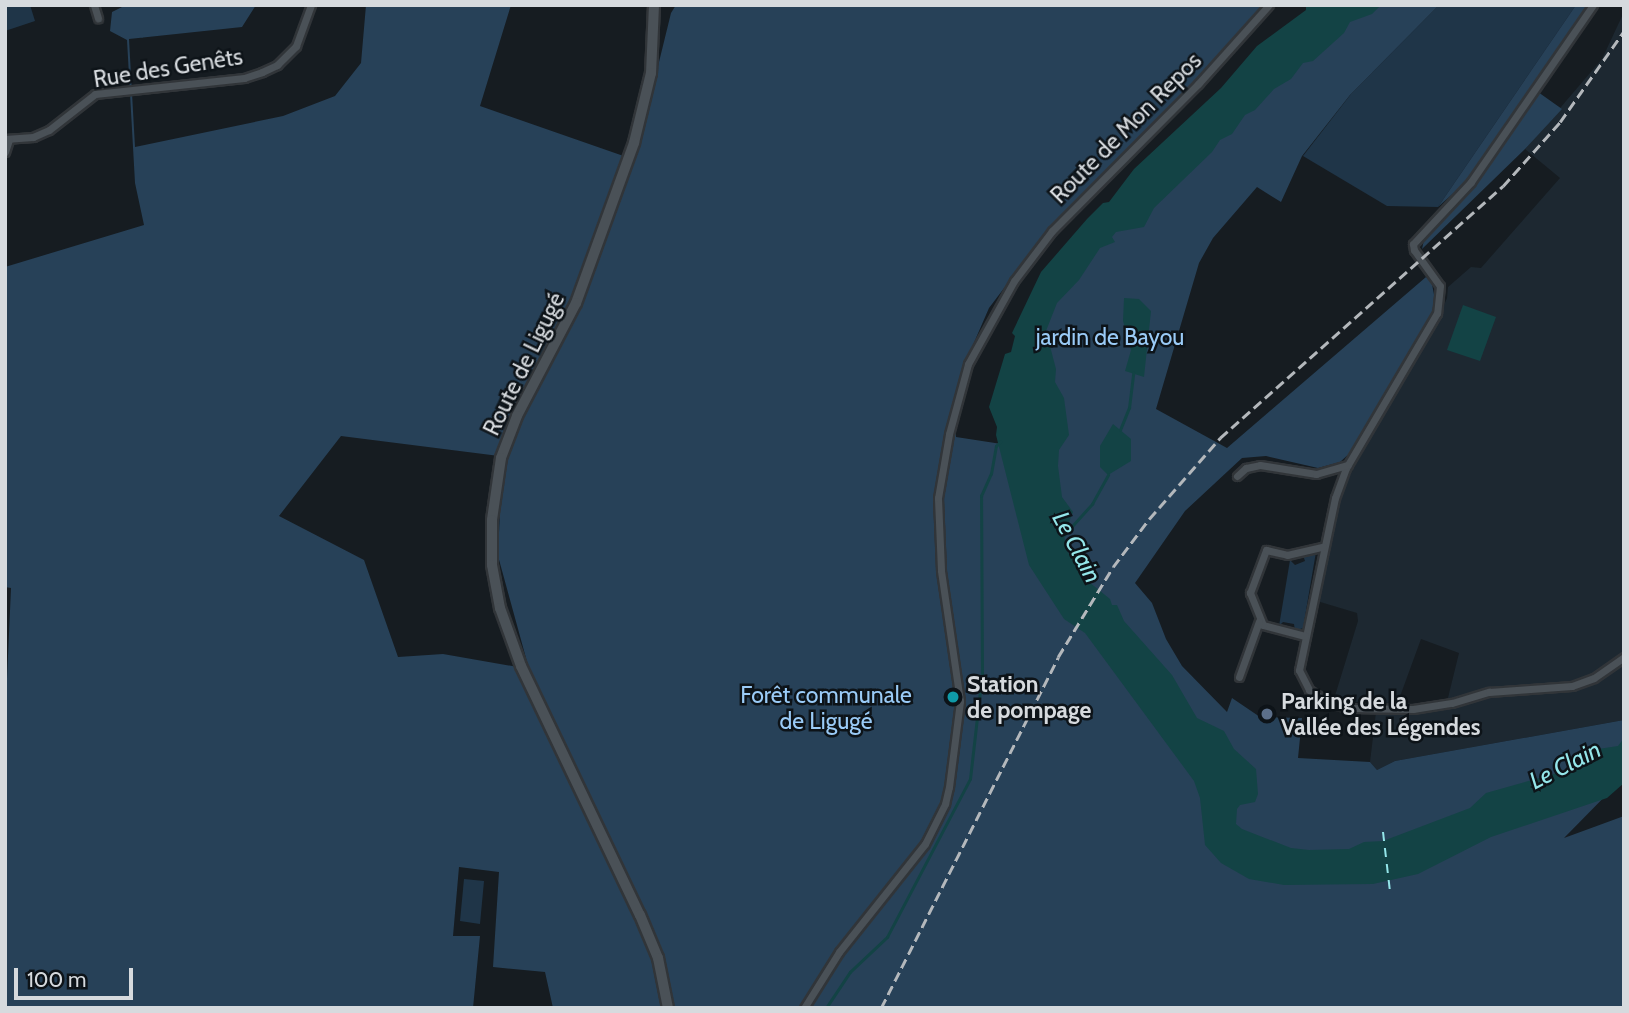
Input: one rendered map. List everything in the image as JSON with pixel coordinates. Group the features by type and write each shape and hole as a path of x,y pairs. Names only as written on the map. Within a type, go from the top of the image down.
{"street":[{"path":"94,5 98,19"},
{"name":"Rue des Genêts","path":"7,140 49,130 95,94 244,78 269,69 296,46 311,5"},
{"name":"Route de Ligugé","path":"654,5 652,73 634,143 576,303 517,416 500,458 492,520 492,565 500,608 521,667 640,915 658,958 668,1008"},
{"name":"Route de Mon Repos","path":"804,1008 839,952 925,844 945,804 954,764 960,701 941,570 938,498 948,434 968,364 1014,281 1069,211 1198,84 1269,5"},
{"path":"1593,5 1471,182 1413,244 1413,250 1440,286 1437,313 1349,465 1335,498 1299,661 1302,682 1319,698 1350,708 1413,709 1452,703 1489,692 1572,686 1594,678 1624,657"},
{"path":"5,152 7,140"},
{"path":"1237,476 1246,468 1260,465 1316,474 1349,465"},
{"path":"1305,636 1263,625 1259,621 1250,593 1263,552 1287,555 1323,547"},
{"path":"1239,677 1259,621"}],"shaded area":[{"path":"5,5 30,5 35,21 5,31"},
{"path":"1306,5 1381,5 1372,14 1350,22 1344,33 1313,61 1303,63 1291,79 1274,89 1255,110 1245,115 1232,134 1220,140 1212,152 1154,208 1144,227 1116,232 1112,237 1115,242 1100,248 1079,280 1057,303 1046,331 1056,369 1055,382 1064,398 1069,435 1059,450 1058,466 1062,497 1073,512 1064,535 1067,551 1080,567 1084,578 1110,599 1112,605 1117,605 1124,621 1172,675 1197,718 1224,731 1234,749 1256,769 1258,794 1255,802 1240,805 1237,809 1236,824 1242,829 1291,848 1309,850 1349,849 1364,842 1383,841 1470,808 1486,793 1564,771 1598,749 1618,746 1624,738 1624,783 1607,798 1491,837 1418,874 1373,884 1284,885 1249,879 1221,863 1205,845 1200,798 1194,781 1085,633 1064,619 1029,565 996,435 997,427 989,407 1005,354 1011,352 1015,336 1012,333 1041,272 1087,219 1103,203 1109,202 1134,169 1221,88 1257,46 1306,10"},
{"path":"1439,5 1576,5 1438,207 1387,206 1303,156 1351,94"},
{"path":"1624,12 1624,720 1395,761 1377,770 1370,762 1376,712 1426,713 1445,710 1459,653 1421,639 1398,702 1373,704 1334,699 1358,621 1357,613 1317,601 1341,491 1440,315 1448,287 1471,267 1481,268 1560,178 1525,149 1602,59"},
{"path":"1124,298 1139,299 1151,311 1144,377 1125,371 1131,350 1123,321"},
{"path":"1463,305 1496,317 1480,361 1447,350"},
{"path":"1113,424 1131,439 1131,461 1108,475 1100,467 1100,446"},
{"path":"1316,552 1303,628 1295,631 1294,624 1283,622 1279,626 1290,560 1295,565 1305,561 1303,555"},
{"path":"464,879 484,881 480,924 460,921"}],"green space":[{"name":"Forêt communale de Ligugé","path":"126,5 256,5 242,27 129,39 135,147 283,116 335,96 361,63 366,5 511,5 480,106 635,160 671,13 676,5 1263,5 1189,87 1055,221 989,308 963,368 955,404 956,437 1008,445 1010,378 1065,276 1348,5 1439,5 1350,95 1302,156 1281,202 1257,187 1213,238 1199,263 1156,409 1227,448 1426,277 1432,284 1435,300 1430,322 1350,453 1340,462 1318,468 1266,456 1242,458 1185,511 1135,583 1152,603 1166,639 1182,666 1227,712 1232,698 1260,717 1302,718 1298,758 1370,762 1377,770 1395,761 1624,720 1624,777 1564,838 1624,816 1624,1008 553,1008 545,972 493,967 499,872 459,867 453,936 480,936 473,1008 5,1008 5,724 11,588 5,587 5,267 144,225 135,183 127,40 110,31 112,12","holes":["341,436 507,457 500,509 498,556 529,669 443,654 398,657 364,560 279,516"]},
{"path":"1576,5 1588,5 1467,181 1438,207"},
{"path":"1538,92 1562,109 1525,149 1422,249 1424,240 1484,171"}],"waterway":[{"path":"1120,430 1129,408 1133,373"},
{"path":"826,1008 850,972 887,937 970,779 982,674 981,496 991,474 996,446 1000,442"},
{"name":"Le Clain","path":"1064,535 1092,504 1108,475"}],"ferry route":[{"path":"1383,832 1390,892"}],"railway":[{"path":"881,1008 1058,657 1113,567 1149,519 1220,438 1503,186 1560,122 1624,31"}],"place":[{"name":"Station de pompage","path":"953,697"},
{"name":"Parking de la Vallée des Légendes","path":"1267,714"}],"park label":[{"name":"jardin de Bayou","path":"1110,337"}]}
